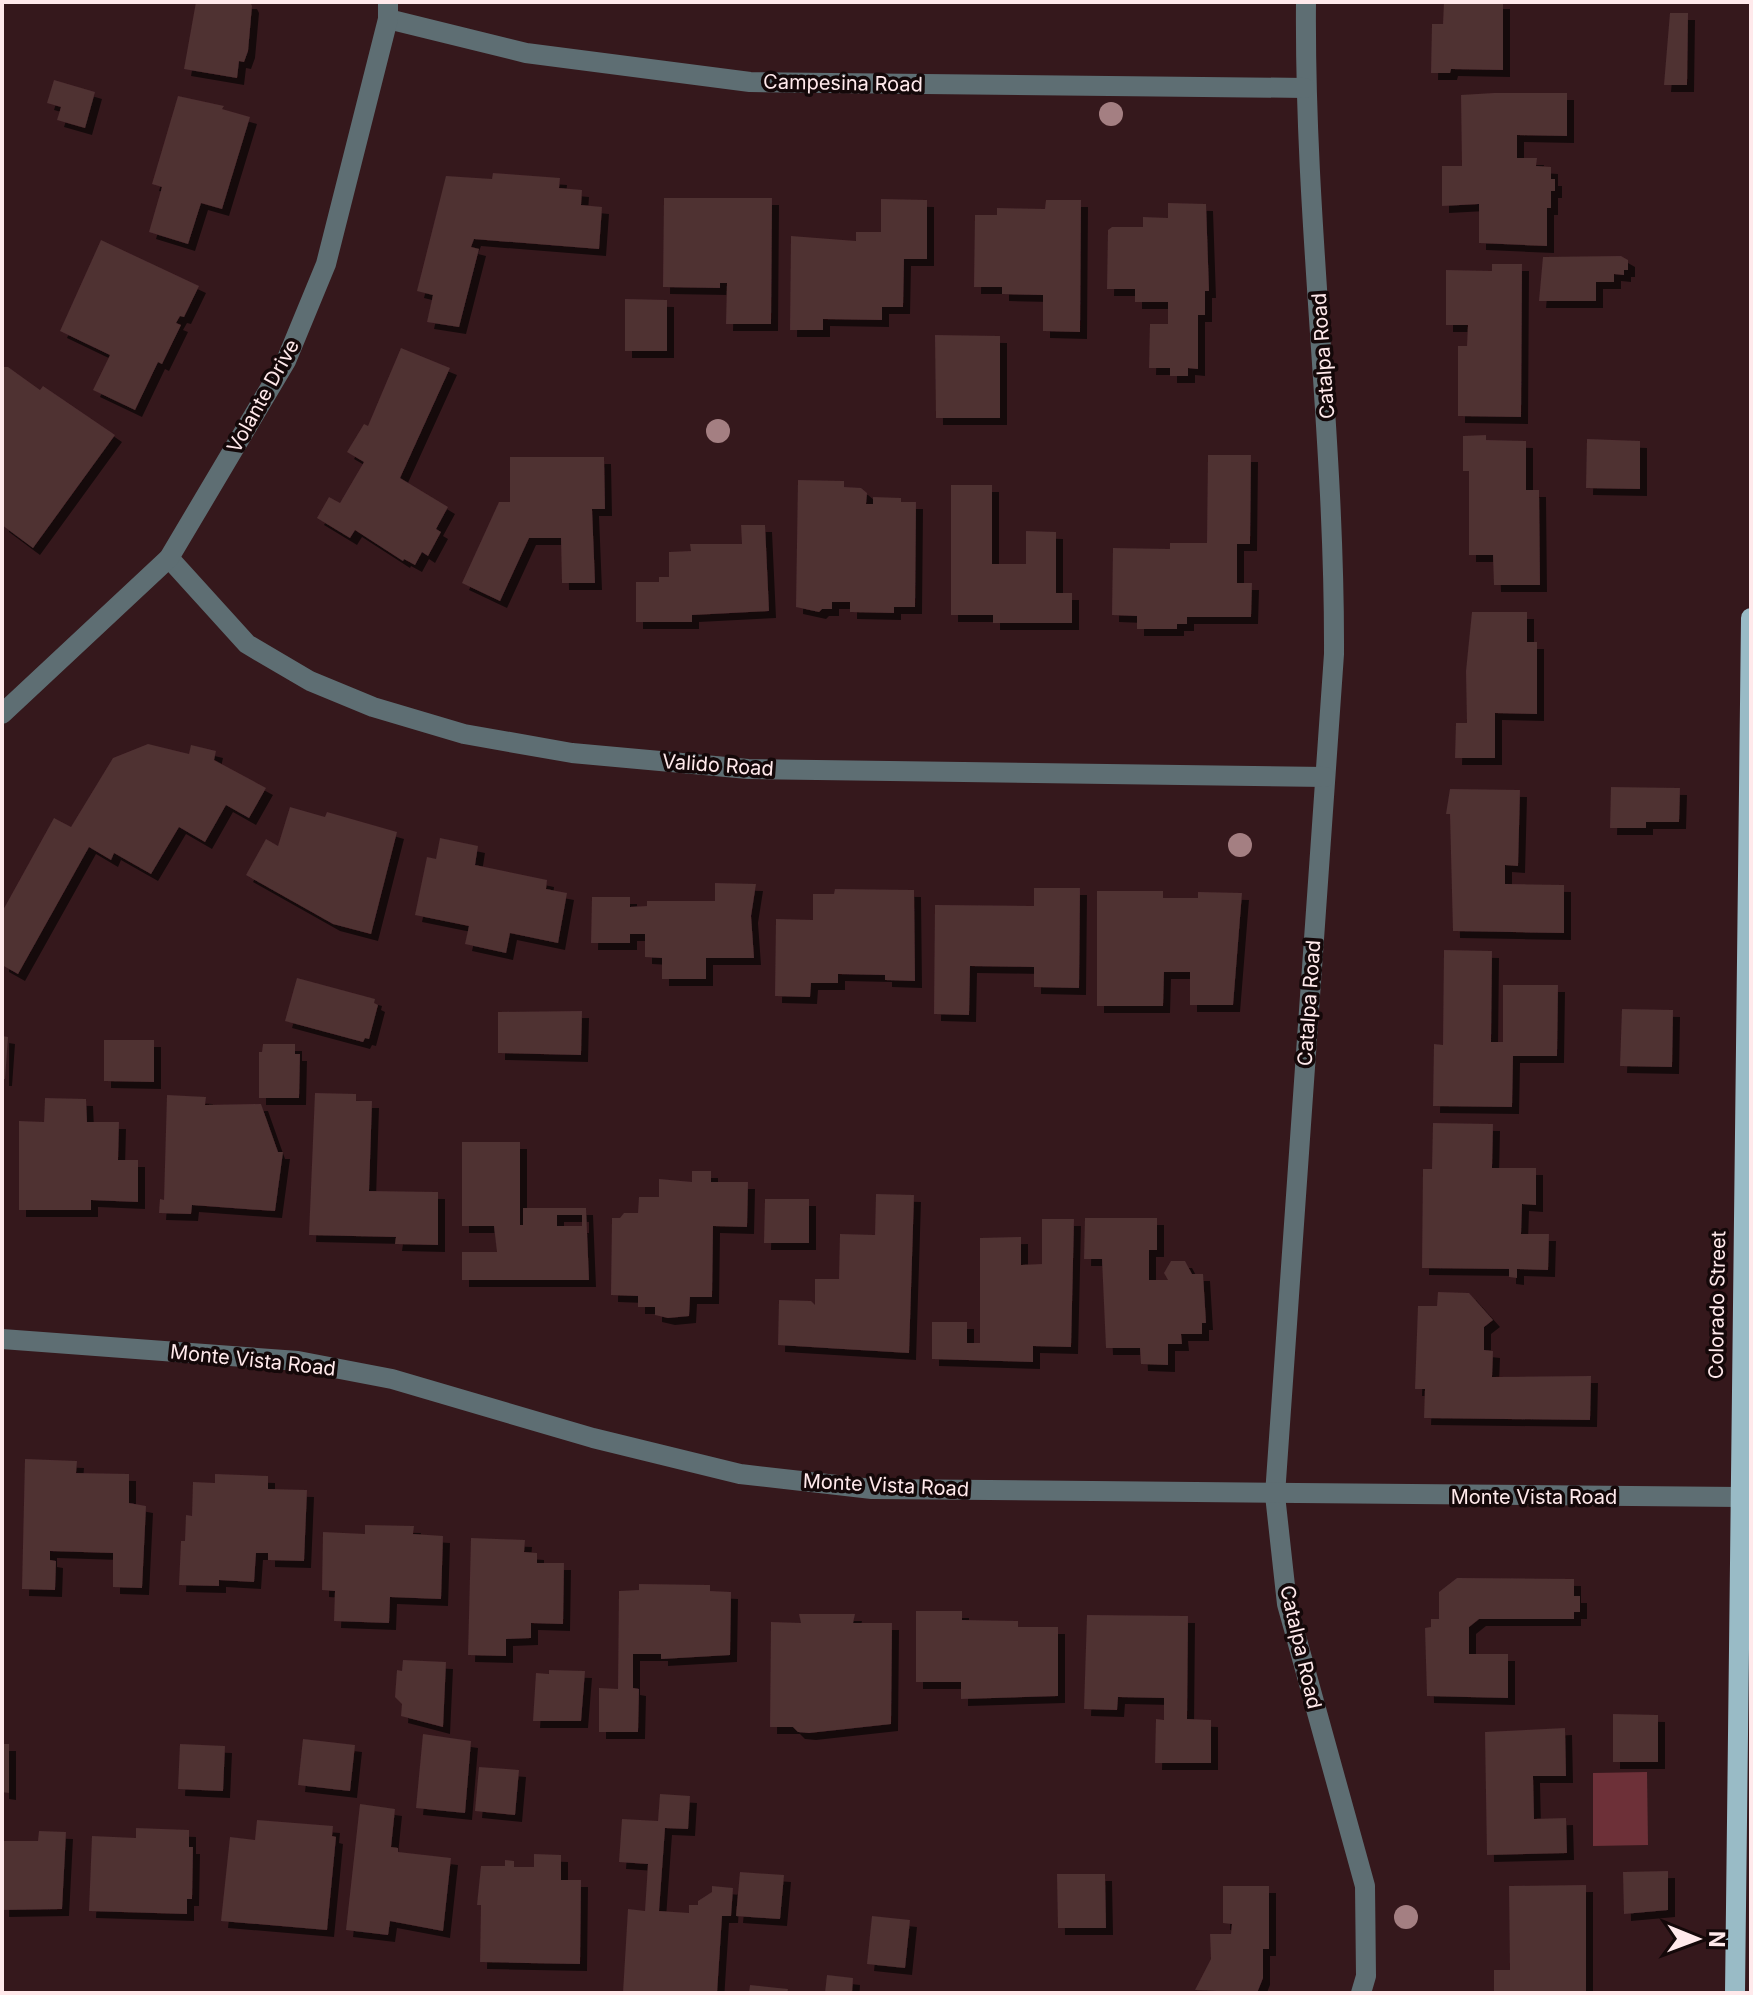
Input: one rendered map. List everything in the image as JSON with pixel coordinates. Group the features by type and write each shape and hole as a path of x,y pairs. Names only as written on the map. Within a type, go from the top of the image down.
{"main road":[{"name":"Colorado Street","path":"1735,1993 1751,618"}],"street":[{"name":"Catalpa Road","path":"1306,2 1305,88 1334,535 1334,654 1275,1495 1287,1604 1365,1886 1366,1976 1361,1993"},
{"name":"Campesina Road","path":"388,10 526,53 750,82 1305,88"},
{"name":"Volante Drive","path":"2,714 169,558 286,361 326,264 388,10"},
{"name":"Valido Road","path":"169,558 247,644 310,681 373,707 464,734 572,753 748,769 1325,777"},
{"name":"Monte Vista Road","path":"2,1339 298,1361 392,1379 593,1438 755,1476 872,1489 1739,1497"}],"shaded area":[{"path":"1647,1772 1648,1845 1593,1846 1593,1773"}],"building":[{"path":"196,2 250,2 248,51 244,62 239,61 237,78 184,69"},
{"path":"1444,2 1503,2 1503,70 1451,69 1450,73 1431,73 1432,24 1443,24"},
{"path":"1670,13 1688,13 1687,85 1664,85"},
{"path":"54,80 95,92 85,128 57,120 61,107 47,103"},
{"path":"1567,93 1567,136 1517,135 1517,158 1537,158 1536,166 1551,167 1551,179 1555,179 1551,208 1547,208 1547,246 1479,243 1479,204 1442,206 1442,166 1462,166 1461,95"},
{"path":"178,96 224,106 222,109 250,117 222,209 201,203 188,244 149,232 162,187 152,184"},
{"path":"493,173 560,178 559,188 582,190 581,205 602,207 599,249 474,239 471,247 479,249 459,327 427,322 433,295 417,291 446,176 492,179"},
{"path":"664,198 772,198 771,324 726,324 727,283 720,283 720,288 663,287"},
{"path":"881,199 927,200 927,259 904,259 903,307 882,307 882,320 823,319 823,330 790,330 791,236 856,241 856,232 881,232"},
{"path":"1046,200 1081,200 1080,332 1043,331 1043,295 1002,294 1002,287 974,287 975,215 997,215 997,208 1045,209"},
{"path":"1168,203 1206,204 1209,291 1205,291 1205,315 1198,315 1198,369 1188,368 1188,376 1170,376 1170,368 1149,368 1150,324 1168,324 1168,302 1135,302 1135,289 1107,289 1108,230 1112,227 1143,227 1143,217 1168,218"},
{"path":"101,240 199,286 184,317 180,316 176,323 181,325 162,364 158,362 135,410 93,390 110,355 60,331"},
{"path":"1621,256 1628,260 1628,270 1624,270 1624,275 1614,274 1614,282 1596,282 1596,301 1539,301 1543,257"},
{"path":"1492,264 1522,264 1521,417 1458,416 1458,346 1467,346 1468,325 1446,325 1446,270 1492,271"},
{"path":"625,299 667,300 667,351 625,351"},
{"path":"935,335 1000,336 1000,418 936,418"},
{"path":"401,348 450,368 400,478 448,507 436,529 441,532 428,556 422,552 415,565 403,561 355,530 350,538 317,518 329,497 340,503 364,462 347,452 364,424 368,426"},
{"path":"2,367 8,367 40,390 43,386 115,435 33,548 2,525"},
{"path":"1486,435 1486,440 1526,441 1526,490 1539,490 1540,585 1494,585 1493,555 1469,555 1469,471 1463,471 1463,436"},
{"path":"1587,439 1640,441 1640,489 1586,488"},
{"path":"1208,455 1251,455 1250,544 1237,544 1237,583 1252,583 1251,617 1187,617 1187,624 1177,624 1177,629 1137,629 1137,616 1112,615 1113,548 1170,549 1170,543 1207,543"},
{"path":"510,457 604,457 605,509 592,509 595,583 562,583 561,538 529,538 500,601 462,583 499,502 510,502"},
{"path":"798,480 844,481 844,487 861,488 867,493 866,504 873,504 873,497 916,502 915,607 894,607 894,613 850,612 850,602 832,602 832,609 819,612 796,607"},
{"path":"951,485 992,485 992,564 1026,564 1026,531 1056,532 1056,593 1072,593 1072,623 993,623 993,615 951,615"},
{"path":"741,525 765,525 769,611 692,615 692,622 636,622 636,582 659,582 659,577 669,577 669,552 691,551 690,544 742,544"},
{"path":"1472,612 1527,612 1527,642 1537,642 1537,714 1495,713 1495,758 1455,758 1456,723 1467,723 1466,671"},
{"path":"148,744 189,754 191,745 216,751 214,760 266,788 249,818 226,805 205,842 179,827 151,874 114,853 111,860 89,847 18,974 2,965 2,912 54,818 71,827 113,758"},
{"path":"1611,787 1680,788 1679,822 1646,822 1646,828 1610,828"},
{"path":"1450,789 1520,790 1518,866 1505,865 1505,884 1564,885 1564,933 1453,931 1450,814 1446,814"},
{"path":"290,807 325,817 327,812 397,832 371,934 333,924 246,875 266,839 278,846"},
{"path":"440,838 478,846 475,865 547,880 546,889 567,893 558,943 510,933 506,953 465,944 469,926 415,915 427,857 436,859"},
{"path":"715,883 756,884 751,916 754,958 706,958 706,979 662,979 662,958 645,957 645,934 630,934 630,943 591,943 592,897 630,897 630,907 647,906 647,901 715,901"},
{"path":"1034,888 1080,888 1079,988 1034,987 1034,967 970,966 969,1015 934,1014 935,905 1034,906"},
{"path":"835,889 914,890 915,981 885,980 885,975 838,974 838,983 811,983 810,997 775,996 776,919 813,920 813,894 834,894"},
{"path":"1097,891 1163,891 1163,898 1198,898 1198,892 1242,893 1233,1005 1190,1005 1190,972 1164,972 1163,1006 1097,1006"},
{"path":"1444,950 1492,951 1491,1042 1503,1042 1503,985 1558,985 1557,1056 1513,1056 1512,1107 1433,1106 1434,1044 1443,1045"},
{"path":"297,978 375,999 374,1003 378,1005 369,1039 365,1038 363,1042 285,1021"},
{"path":"1622,1009 1673,1010 1672,1067 1620,1066"},
{"path":"582,1011 581,1055 498,1053 498,1012"},
{"path":"2,1036 8,1037 5,1079 2,1079"},
{"path":"104,1040 154,1040 154,1082 104,1081"},
{"path":"263,1044 295,1044 295,1054 300,1054 299,1098 259,1098 259,1052 262,1052"},
{"path":"315,1093 356,1094 356,1101 372,1101 369,1191 438,1192 438,1245 395,1244 396,1237 309,1235"},
{"path":"167,1095 206,1097 205,1105 261,1104 278,1152 283,1152 275,1211 192,1205 191,1214 159,1213 160,1199 164,1200"},
{"path":"45,1098 86,1099 87,1122 119,1122 118,1160 138,1160 138,1202 91,1200 91,1210 19,1210 19,1121 44,1122"},
{"path":"1433,1123 1493,1124 1492,1168 1536,1168 1536,1205 1522,1204 1521,1234 1549,1234 1548,1270 1517,1269 1517,1278 1509,1277 1509,1269 1422,1268 1423,1169 1432,1169"},
{"path":"462,1142 520,1142 520,1225 523,1225 523,1208 586,1208 589,1280 462,1280 462,1252 497,1252 494,1226 462,1226","holes":["557,1215 582,1215 582,1226 557,1226"]},
{"path":"692,1171 711,1171 711,1182 748,1182 747,1227 713,1226 712,1297 690,1297 689,1316 668,1318 655,1315 655,1307 638,1307 638,1296 611,1295 612,1218 620,1218 624,1213 638,1213 639,1197 659,1197 659,1179 692,1182"},
{"path":"876,1194 914,1195 909,1353 778,1345 779,1300 811,1301 815,1305 815,1279 839,1279 840,1234 875,1235"},
{"path":"765,1199 809,1199 809,1243 764,1243"},
{"path":"1085,1218 1157,1218 1157,1250 1149,1250 1149,1280 1168,1280 1164,1273 1171,1261 1185,1261 1192,1274 1203,1274 1206,1323 1202,1323 1202,1334 1181,1334 1182,1344 1168,1344 1168,1365 1141,1364 1140,1348 1106,1348 1102,1259 1084,1259"},
{"path":"1042,1219 1074,1219 1071,1347 1033,1346 1033,1362 932,1359 932,1322 967,1322 967,1343 980,1343 980,1238 1021,1237 1021,1265 1042,1264"},
{"path":"1438,1292 1469,1293 1493,1320 1484,1327 1484,1350 1493,1351 1492,1377 1591,1376 1590,1420 1424,1418 1425,1389 1415,1389 1418,1306 1437,1306"},
{"path":"25,1459 77,1461 76,1473 129,1474 129,1503 146,1506 142,1588 113,1587 113,1553 50,1551 50,1560 56,1561 55,1590 22,1589"},
{"path":"215,1474 268,1476 268,1489 307,1490 304,1561 268,1560 268,1553 256,1553 254,1582 219,1580 219,1586 179,1585 181,1541 185,1541 186,1515 192,1516 193,1482 215,1483"},
{"path":"365,1525 414,1526 413,1534 443,1536 441,1599 390,1597 389,1623 334,1621 335,1591 322,1590 323,1532 365,1534"},
{"path":"471,1538 525,1540 524,1552 537,1553 537,1563 564,1563 563,1624 531,1623 531,1638 506,1639 506,1656 468,1655"},
{"path":"1457,1578 1574,1579 1574,1596 1580,1596 1580,1612 1574,1612 1574,1619 1479,1619 1469,1627 1469,1654 1508,1654 1508,1698 1427,1696 1425,1628 1431,1627 1431,1619 1439,1619 1439,1592"},
{"path":"639,1584 710,1585 710,1591 731,1592 730,1655 661,1659 661,1654 633,1654 633,1688 639,1689 638,1732 599,1732 599,1688 618,1689 619,1591 639,1590"},
{"path":"916,1611 962,1611 962,1620 1018,1621 1018,1627 1058,1627 1058,1696 961,1699 961,1682 916,1682"},
{"path":"799,1614 855,1614 853,1623 892,1623 891,1724 809,1733 798,1732 793,1727 770,1727 771,1622 801,1623"},
{"path":"1087,1615 1188,1616 1187,1719 1211,1720 1211,1763 1155,1763 1156,1719 1164,1720 1164,1698 1118,1697 1117,1710 1084,1709"},
{"path":"403,1660 446,1662 443,1727 401,1716 402,1704 395,1697 397,1670 402,1671"},
{"path":"549,1670 585,1671 581,1721 533,1721 536,1673 549,1674"},
{"path":"1613,1714 1658,1715 1658,1762 1613,1762"},
{"path":"1565,1728 1566,1776 1533,1776 1534,1819 1566,1818 1567,1853 1487,1855 1485,1732"},
{"path":"423,1734 471,1741 465,1813 416,1808"},
{"path":"303,1739 355,1745 350,1791 298,1785"},
{"path":"2,1744 9,1744 9,1793 2,1792"},
{"path":"180,1744 225,1746 223,1791 178,1789"},
{"path":"479,1767 519,1770 515,1815 475,1811"},
{"path":"660,1794 690,1796 688,1829 665,1828 659,1911 689,1913 689,1905 698,1905 698,1901 712,1892 712,1886 733,1888 731,1916 722,1916 717,1993 623,1993 628,1909 645,1911 648,1864 619,1862 622,1819 658,1821"},
{"path":"360,1804 395,1809 391,1847 398,1848 398,1852 451,1858 443,1931 390,1921 388,1935 346,1930"},
{"path":"257,1820 333,1826 332,1836 336,1837 327,1930 221,1921 230,1837 255,1840"},
{"path":"136,1828 189,1830 189,1847 193,1847 192,1899 187,1899 187,1914 89,1911 92,1836 136,1838"},
{"path":"39,1831 66,1832 62,1909 2,1910 2,1841 38,1841"},
{"path":"534,1854 561,1855 561,1880 581,1880 580,1964 480,1962 481,1905 477,1905 481,1866 505,1866 505,1860 514,1861 514,1867 534,1867"},
{"path":"1668,1871 1668,1910 1624,1914 1623,1872"},
{"path":"740,1872 784,1875 780,1919 736,1916"},
{"path":"1057,1874 1105,1874 1106,1928 1058,1928"},
{"path":"1586,1885 1586,1993 1494,1993 1494,1970 1510,1970 1509,1886"},
{"path":"1223,1886 1269,1886 1269,1949 1263,1949 1263,1978 1257,1993 1195,1990 1211,1959 1210,1934 1231,1934 1232,1924 1223,1923"},
{"path":"872,1916 910,1920 905,1968 867,1964"},
{"path":"827,1975 853,1978 852,1993 825,1993"},
{"path":"750,1985 788,1989 787,1993 749,1993"}]}
